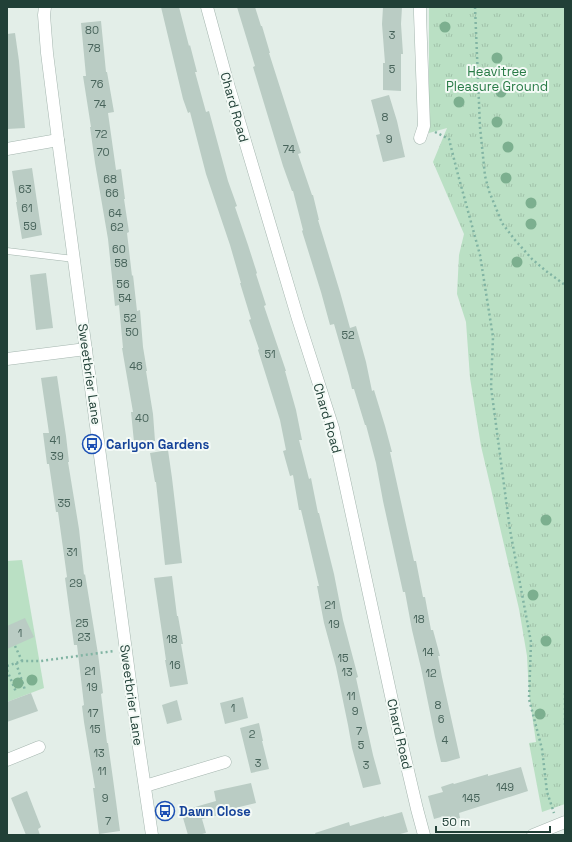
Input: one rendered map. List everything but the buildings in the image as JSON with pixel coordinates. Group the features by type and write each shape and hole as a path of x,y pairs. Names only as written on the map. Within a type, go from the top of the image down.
{"street":[{"name":"Sweetbrier Lane","path":"45,7 44,15 47,52 58,140 152,835"},
{"name":"Chard Road","path":"207,7 228,84 333,428 398,728 424,835"},
{"path":"420,7 422,132"},
{"path":"7,149 58,140"},
{"path":"7,359 86,349"},
{"path":"7,760 38,747"},
{"path":"145,786 225,762"},
{"path":"533,835 562,823"}],"lane":[{"path":"7,251 74,260"}],"path":[{"path":"475,7 480,127 485,176 489,191 502,223 515,240 532,259 565,284"},
{"path":"422,132 449,139 480,255 493,337 491,386 510,530 531,642 529,699 542,748 548,792 562,823"},
{"path":"15,646 22,661"},
{"path":"7,666 22,661 41,661 126,650"},
{"path":"16,663 26,690"},
{"path":"7,670 16,692"},
{"path":"565,692 565,726"}],"green space":[{"name":"Heavitree Pleasure Ground","path":"429,7 565,7 565,804 542,812 529,743 536,742 529,694 527,656 519,609 481,446 470,378 466,322 457,294 459,255 464,234 433,162 447,128 429,133"},
{"path":"22,560 44,688 7,702 7,561"}],"place":[{"name":"Carlyon Gardens","path":"92,444"},
{"name":"Dawn Close","path":"165,811"}]}
